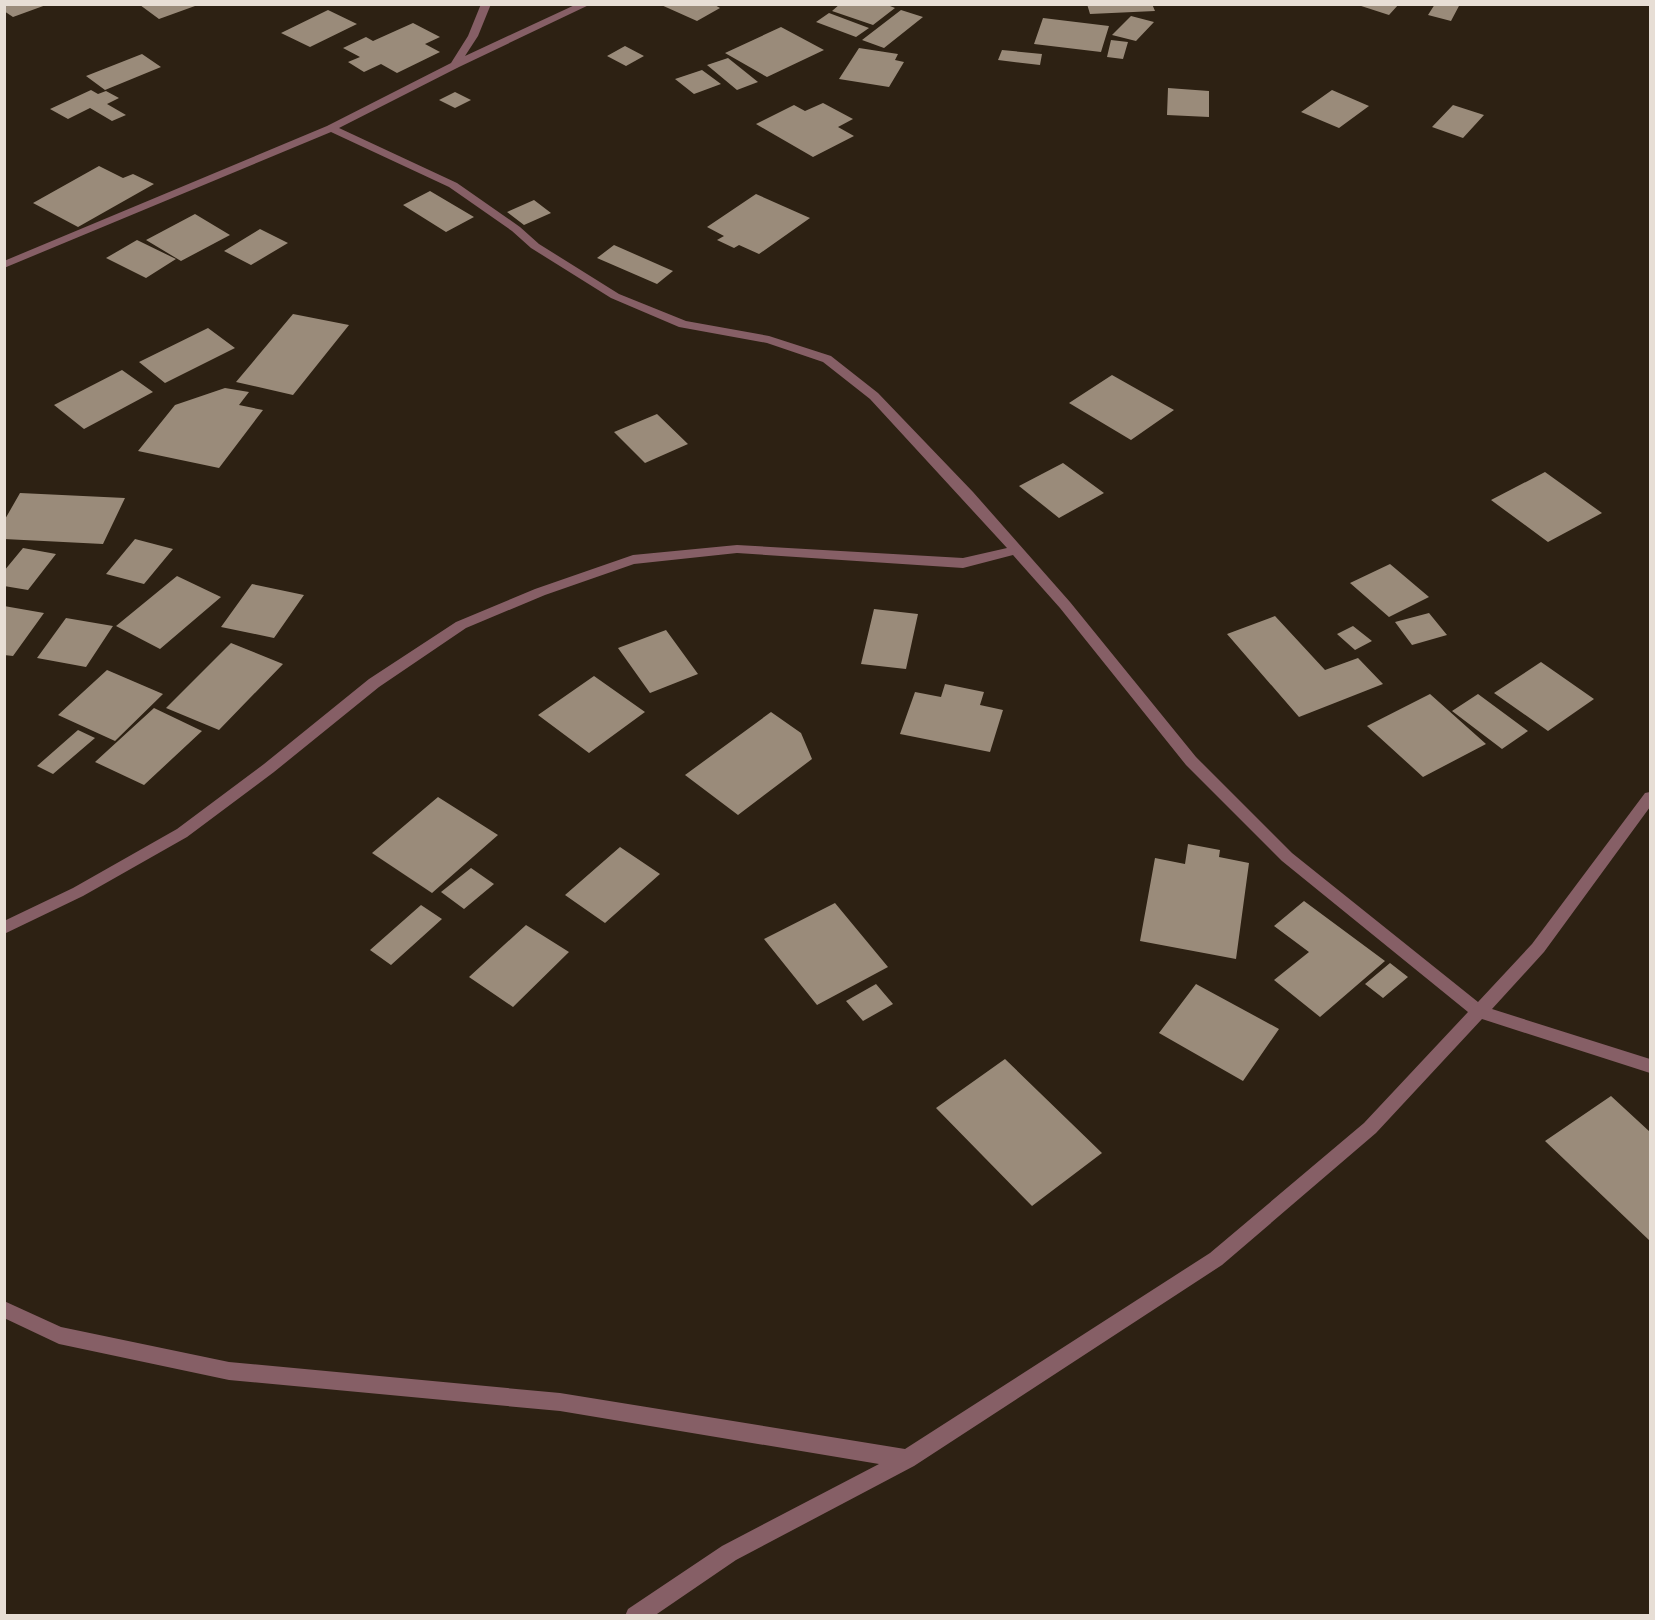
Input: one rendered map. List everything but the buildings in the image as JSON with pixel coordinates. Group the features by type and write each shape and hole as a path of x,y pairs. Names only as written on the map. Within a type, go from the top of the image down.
{"street":[{"path":"455,65 473,36 486,4"},
{"path":"4,265 331,128 455,65 586,4"},
{"path":"331,128 453,185 516,229 535,246 615,296 684,324 769,340 827,359 874,396 969,495 1065,605 1191,761 1287,858 1479,1011 1650,1066"},
{"path":"4,928 78,892 182,833 374,683 461,625 540,592 633,560 737,549 963,563 1016,550"},
{"path":"635,1616 729,1553 907,1459 1216,1259 1370,1128 1538,948 1650,797"},
{"path":"4,1309 59,1335 229,1371 560,1402 907,1459"}]}
